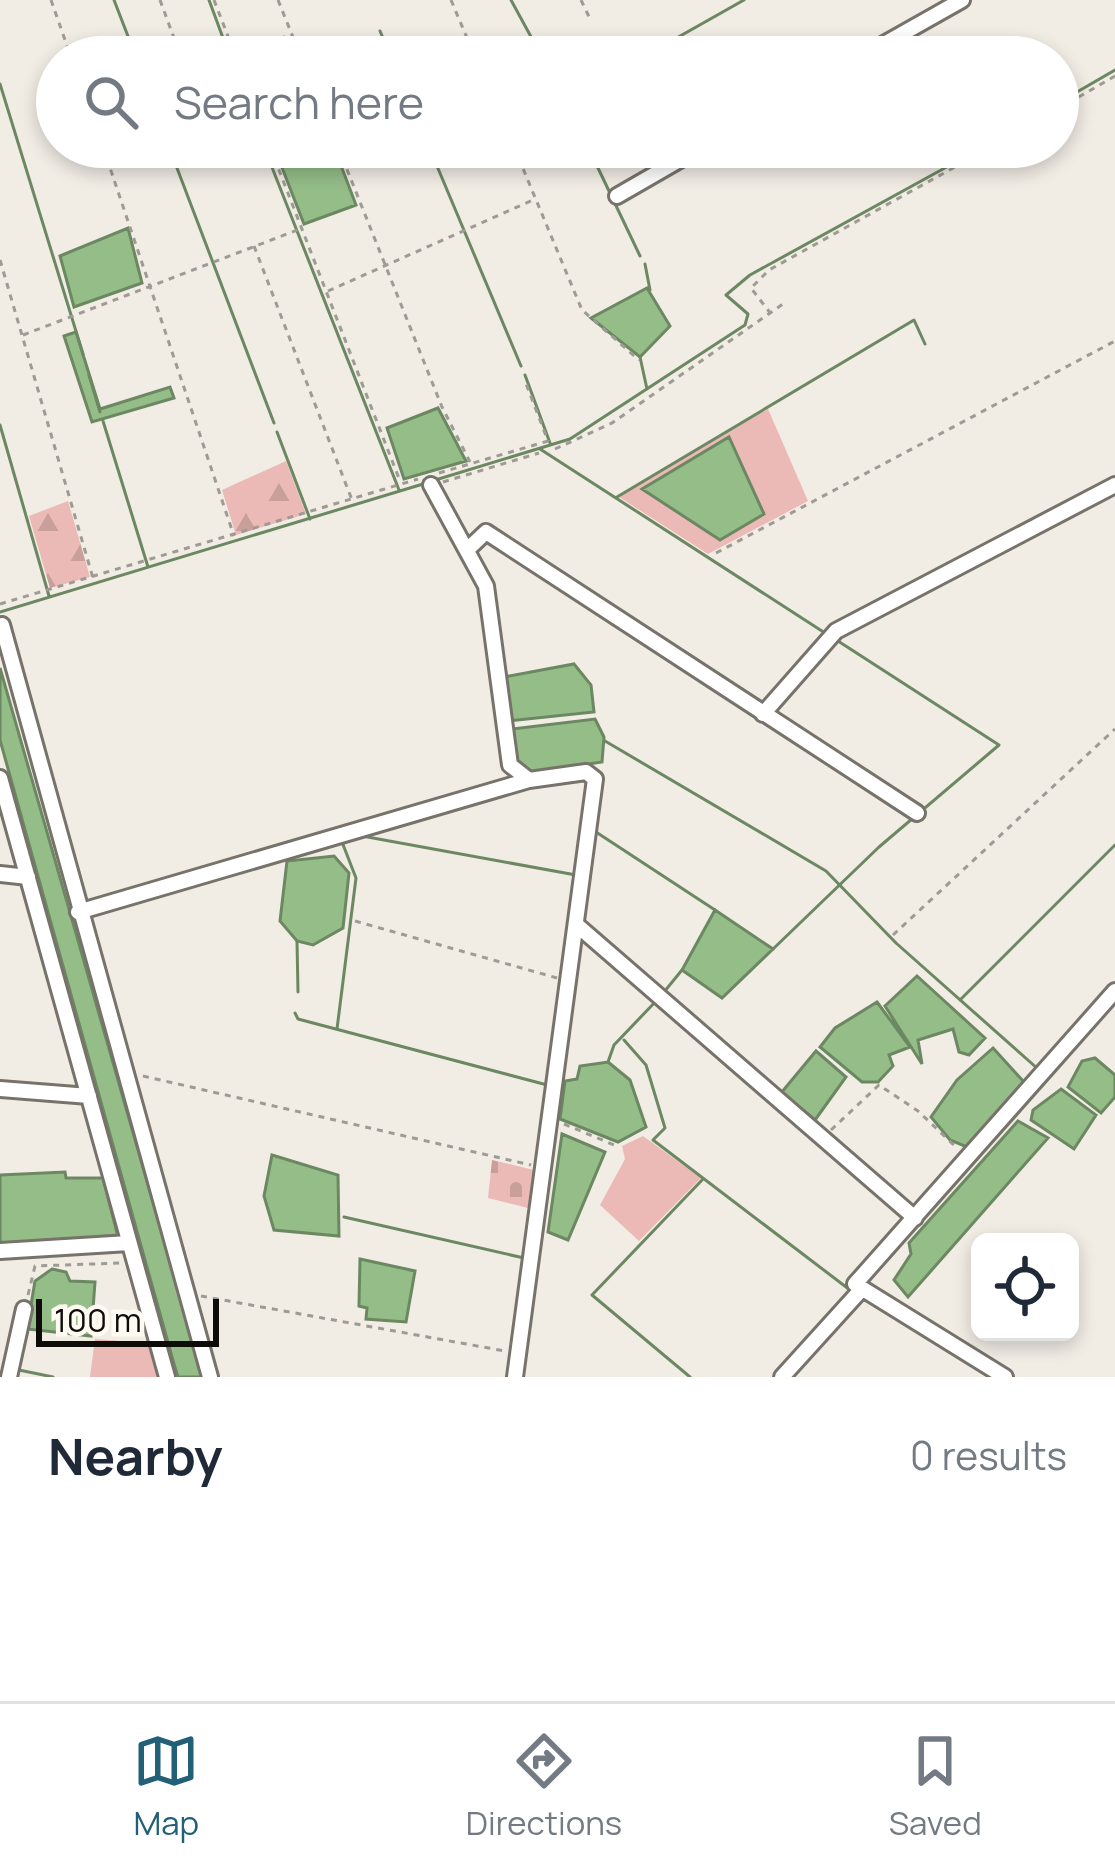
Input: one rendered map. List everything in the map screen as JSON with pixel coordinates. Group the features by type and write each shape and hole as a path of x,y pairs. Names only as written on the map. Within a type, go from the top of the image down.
{"street":[{"path":"898,36 962,0"},
{"path":"616,196 666,168"},
{"path":"431,485 451,529 468,549 492,611 506,757 520,776 530,780"},
{"path":"763,714 836,631 1115,485"},
{"path":"468,549 486,532 917,813"},
{"path":"2,626 210,1377"},
{"path":"78,912 530,780 595,775 515,1377"},
{"path":"0,778 167,1377"},
{"path":"0,874 28,877"},
{"path":"578,926 915,1218"},
{"path":"1004,1377 855,1284 1115,991"},
{"path":"0,1089 88,1096"},
{"path":"0,1252 129,1243"},
{"path":"782,1377 860,1291"},
{"path":"9,1377 24,1309"}],"path":[{"path":"51,0 64,36"},
{"path":"160,0 173,36"},
{"path":"214,0 228,36"},
{"path":"278,0 292,34 287,36"},
{"path":"451,0 467,36"},
{"path":"581,0 591,20"},
{"path":"1079,97 1115,76"},
{"path":"110,168 235,538"},
{"path":"278,168 402,484"},
{"path":"346,168 470,464"},
{"path":"523,168 587,318 639,360"},
{"path":"771,314 751,288 769,270 953,168"},
{"path":"326,291 536,198"},
{"path":"22,335 302,229"},
{"path":"254,247 352,502"},
{"path":"0,260 93,580"},
{"path":"555,449 612,423 783,304"},
{"path":"716,553 1115,341"},
{"path":"0,604 235,538 548,441 525,381"},
{"path":"431,485 539,453"},
{"path":"893,934 1115,729"},
{"path":"355,921 570,982"},
{"path":"123,1071 544,1168"},
{"path":"823,1139 879,1085 970,1156"},
{"path":"551,1119 620,1147"},
{"path":"24,1309 34,1266 134,1262"},
{"path":"187,1294 518,1353"}],"green space":[{"path":"768,409 808,501 708,554 619,497"},
{"path":"286,461 306,514 236,535 222,490"},
{"path":"68,501 90,577 50,588 29,516"},
{"path":"643,1136 701,1178 639,1241 600,1205 625,1159 622,1146"},
{"path":"492,1160 538,1171 532,1209 488,1198"},
{"path":"95,1339 149,1343 158,1377 90,1377"}],"shaded area":[{"path":"282,168 342,168 356,205 304,224"},
{"path":"128,228 142,283 74,307 60,256"},
{"path":"647,288 670,326 640,357 591,318"},
{"path":"76,332 100,409 170,387 174,398 92,422 64,336"},
{"path":"438,408 466,461 404,479 387,428"},
{"path":"729,437 764,514 720,540 642,489"},
{"path":"574,664 591,685 594,712 508,721 504,677"},
{"path":"0,668 203,1377 178,1377 174,1364 0,740"},
{"path":"595,719 604,737 602,762 529,773 516,760 512,729"},
{"path":"334,856 349,873 343,928 313,945 297,941 280,921 287,861"},
{"path":"715,910 773,949 722,998 682,970"},
{"path":"917,976 985,1038 969,1055 959,1052 953,1029 918,1040 922,1064 885,1006"},
{"path":"877,1002 910,1047 889,1055 893,1066 878,1082 862,1082 820,1047 835,1028"},
{"path":"993,1048 1024,1082 967,1147 950,1140 931,1117 957,1080"},
{"path":"816,1051 846,1077 815,1120 781,1093"},
{"path":"1095,1058 1115,1075 1115,1097 1101,1113 1068,1087 1082,1061"},
{"path":"608,1062 630,1080 646,1127 618,1142 560,1119 565,1081 577,1079 580,1066"},
{"path":"1061,1089 1096,1115 1074,1149 1031,1120 1033,1110"},
{"path":"1018,1121 1048,1138 908,1297 894,1280 911,1254 909,1243"},
{"path":"562,1134 605,1152 568,1240 548,1232"},
{"path":"272,1155 338,1175 339,1236 274,1230 264,1196"},
{"path":"65,1172 66,1178 103,1178 118,1237 0,1247 0,1175"},
{"path":"360,1259 415,1271 406,1322 366,1319 367,1308 359,1306"},
{"path":"52,1269 66,1272 70,1281 95,1282 91,1336 27,1329 35,1281"}],"waterway":[{"path":"114,0 128,36"},
{"path":"209,0 222,36"},
{"path":"511,0 531,36"},
{"path":"680,36 744,0"},
{"path":"380,31 382,36"},
{"path":"1079,91 1115,70"},
{"path":"0,84 83,354"},
{"path":"177,168 274,423"},
{"path":"272,168 399,490"},
{"path":"438,168 521,366"},
{"path":"598,168 640,256"},
{"path":"432,481 570,439 745,325 748,314 726,295 750,275 945,168"},
{"path":"645,264 650,290"},
{"path":"617,497 914,320 925,344"},
{"path":"640,357 647,389"},
{"path":"89,375 100,412"},
{"path":"525,375 550,443"},
{"path":"103,421 148,567"},
{"path":"0,425 49,596"},
{"path":"277,432 310,519"},
{"path":"540,449 825,633"},
{"path":"0,612 423,484"},
{"path":"773,949 879,847 999,745 838,641"},
{"path":"605,741 826,871 896,943 1038,1069"},
{"path":"596,832 715,910"},
{"path":"362,836 576,875"},
{"path":"337,1029 356,878 342,842"},
{"path":"960,1000 1115,845"},
{"path":"297,941 298,992"},
{"path":"664,992 682,970"},
{"path":"608,1062 614,1045 658,999"},
{"path":"295,1013 298,1019 551,1086"},
{"path":"624,1040 646,1065 665,1128 653,1140 850,1290"},
{"path":"690,1377 592,1295 703,1179"},
{"path":"344,1217 524,1258"},
{"path":"14,1369 53,1377"}]}
